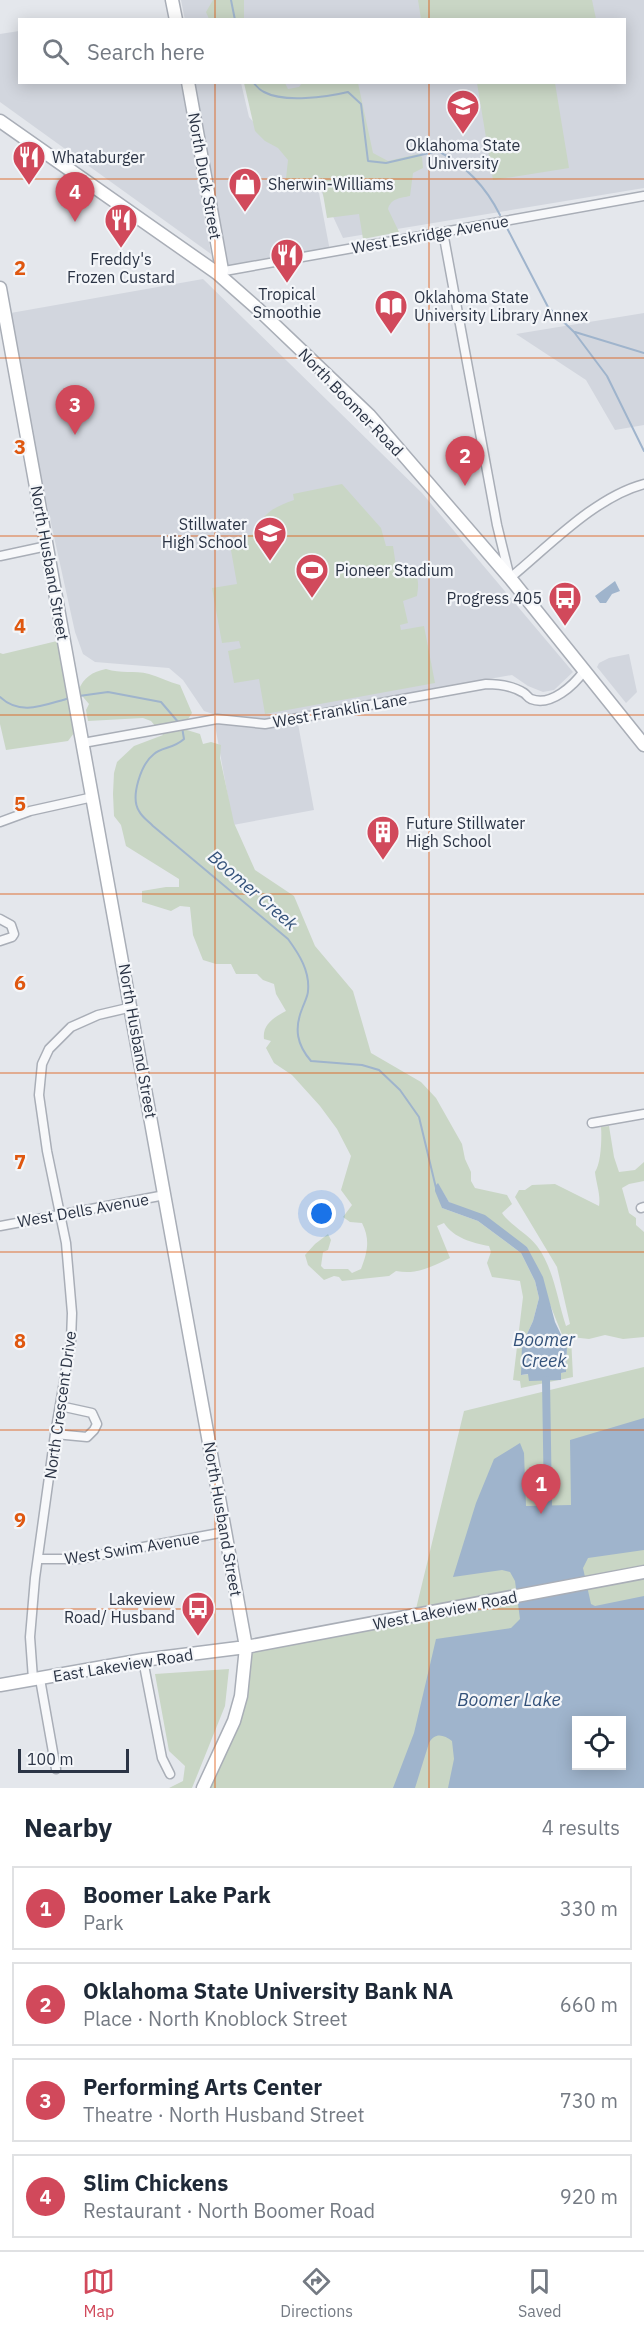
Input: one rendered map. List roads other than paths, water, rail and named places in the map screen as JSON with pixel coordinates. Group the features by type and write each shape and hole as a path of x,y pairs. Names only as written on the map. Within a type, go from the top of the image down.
{"main road":[{"path":"172,0 176,18"},
{"name":"North Duck Street","path":"188,84 219,272"},
{"name":"North Boomer Road","path":"0,121 219,272 369,415 510,578 644,745"},
{"name":"North Husband Street","path":"0,288 132,1007 246,1647 243,1686 234,1721 202,1788"},
{"name":"West Lakeview Road","path":"246,1647 644,1572"},
{"name":"East Lakeview Road","path":"0,1685 143,1660 246,1647"}],"street":[{"name":"West Eskridge Avenue","path":"219,272 644,196"},
{"path":"443,232 497,525 510,578 601,502 628,488 644,484"},
{"path":"0,555 47,546"},
{"name":"West Franklin Lane","path":"83,743 217,719 265,724 486,684 503,685 523,692 531,699 542,700 555,697 577,681 584,671"},
{"path":"0,822 30,811 93,797"},
{"path":"0,919 11,925 14,934 12,938 0,941"},
{"name":"North Crescent Drive","path":"56,1769 36,1679 30,1637 55,1434 71,1341 72,1313 66,1243 47,1151 39,1095 42,1064 49,1049 71,1027 98,1015 132,1007"},
{"path":"592,1123 644,1114"},
{"name":"West Dells Avenue","path":"0,1226 165,1195"},
{"path":"55,1434 87,1437 97,1424 92,1413 60,1406"},
{"name":"West Swim Avenue","path":"39,1559 78,1559 225,1532"},
{"path":"143,1660 162,1758 170,1774"}],"water":[{"path":"615,581 620,591 612,594 606,603 600,603 595,596"},
{"name":"Boomer Creek","path":"438,1183 449,1202 485,1215 527,1247 543,1277 555,1322 567,1347 566,1372 561,1373 561,1380 529,1381 528,1374 521,1375 522,1345 533,1321 539,1298 535,1281 521,1253 478,1221 442,1208 435,1191"},
{"name":"Boomer Lake","path":"644,1418 644,1550 588,1558 583,1568 591,1604 595,1606 644,1596 644,1788 448,1788 454,1759 452,1741 446,1737 437,1736 429,1743 415,1788 393,1788 414,1733 436,1639 511,1628 520,1619 515,1581 510,1572 502,1570 453,1577 476,1503 494,1459 520,1443 524,1453 526,1506 571,1505 570,1440"}],"waterway":[{"path":"231,0 235,18"},
{"path":"255,84 272,95 294,98 348,92 361,104 368,161 386,163 438,151 457,163 474,178 500,215"},
{"path":"507,228 548,307 574,332 607,376 644,451"},
{"path":"575,332 644,353"},
{"name":"Boomer Creek","path":"79,696 108,692 161,702 179,723"},
{"name":"Boomer Creek","path":"0,697 8,703 25,708 43,706 70,698"},
{"name":"Boomer Creek","path":"182,727 184,739 176,745 157,752 145,765 136,789 139,811 153,826 288,939 300,957 308,984 308,993 298,1023 298,1036 303,1049 311,1061 362,1065 379,1070 400,1090 419,1117 436,1188"},
{"name":"Boomer Creek","path":"546,1380 548,1506"}],"place":[{"name":"Oklahoma State University","path":"463,135"},
{"name":"Whataburger","path":"29,186"},
{"name":"Sherwin-Williams","path":"245,213"},
{"name":"Slim Chickens","path":"75,222"},
{"name":"Freddy's Frozen Custard","path":"121,249"},
{"name":"Tropical Smoothie","path":"287,284"},
{"name":"Oklahoma State University Library Annex","path":"391,335"},
{"name":"Performing Arts Center","path":"75,435"},
{"name":"Oklahoma State University Bank NA","path":"465,486"},
{"name":"Stillwater High School","path":"270,562"},
{"name":"Pioneer Stadium","path":"312,599"},
{"name":"Progress 405","path":"565,627"},
{"name":"Future Stillwater High School","path":"383,861"},
{"name":"Boomer Lake Park","path":"541,1514"},
{"name":"Lakeview Road/ Husband","path":"198,1637"}]}
